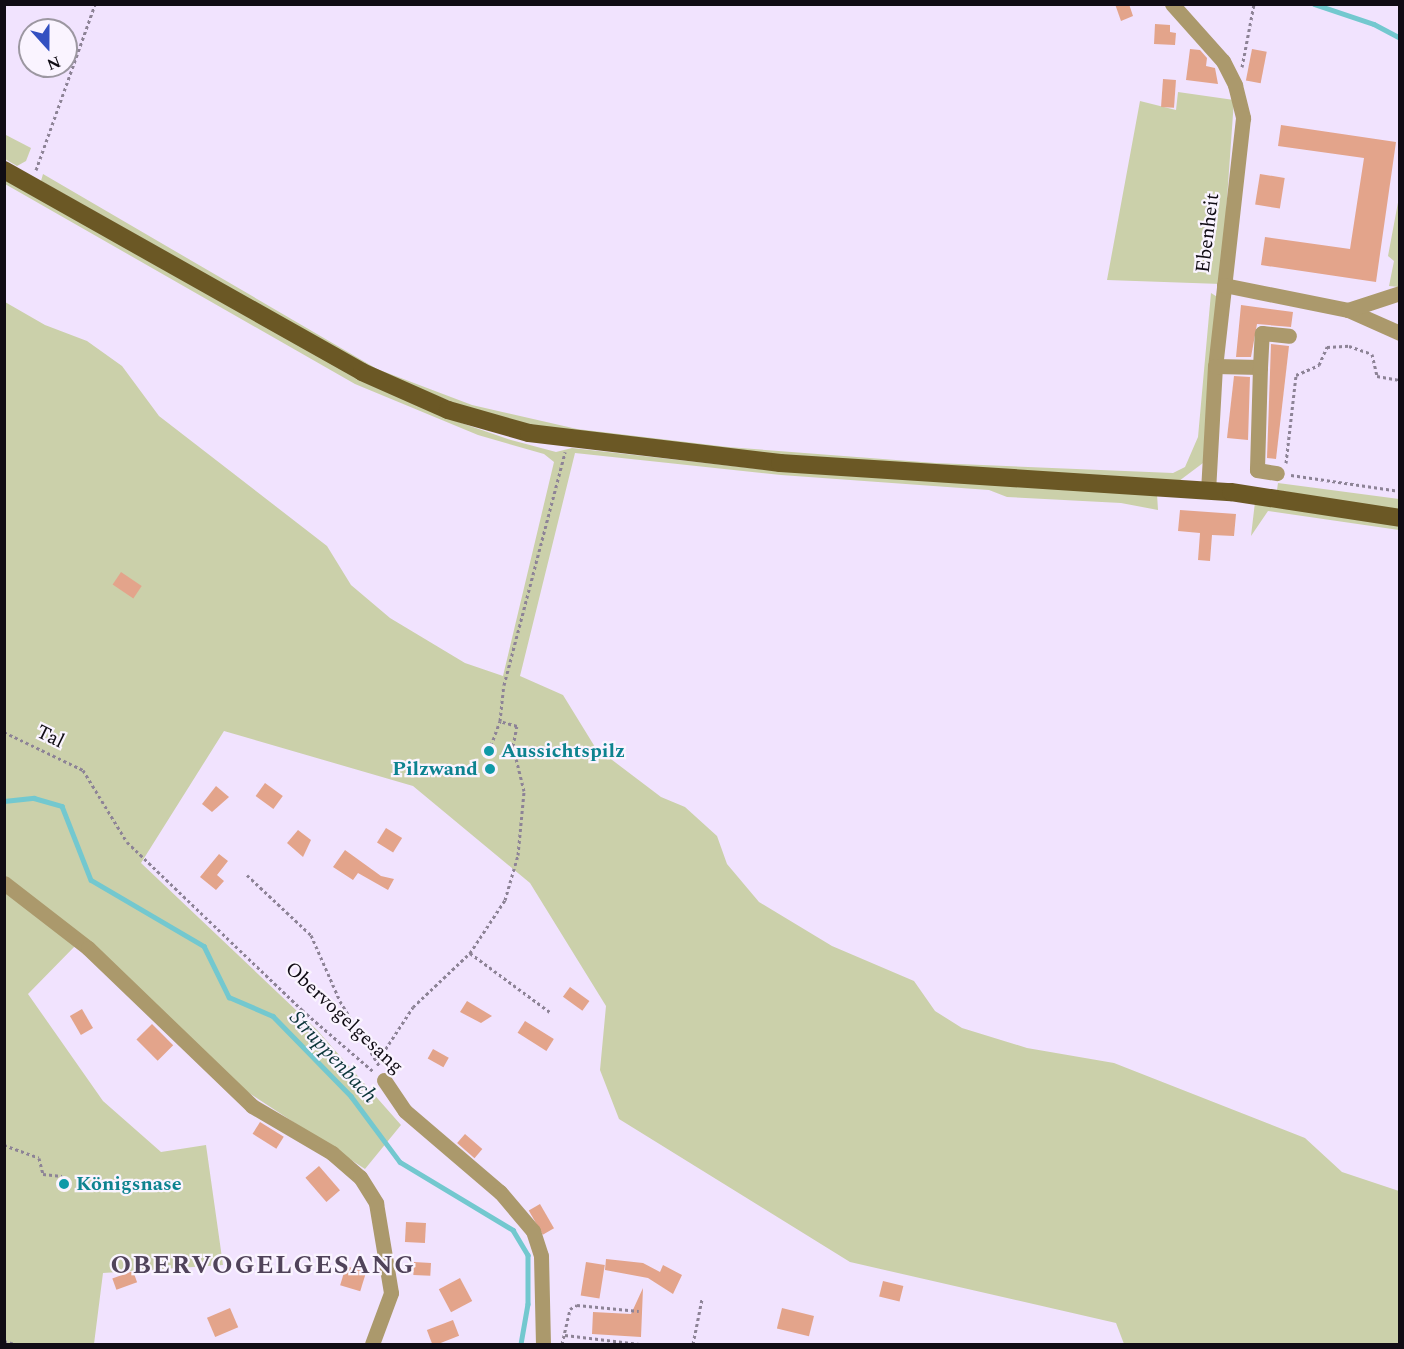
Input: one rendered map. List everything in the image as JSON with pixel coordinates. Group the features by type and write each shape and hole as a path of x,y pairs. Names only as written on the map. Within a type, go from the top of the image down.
{"main road":[{"path":"4,170 412,396 481,421 569,440 780,463 1208,491 1400,518"}],"street":[{"name":"Ebenheit","path":"1172,4 1223,61 1235,85 1242,118 1241,155 1215,366 1208,491"},
{"path":"1224,285 1348,310 1400,333"},
{"path":"1348,310 1400,293"},
{"path":"1277,472 1257,470 1256,464 1262,333 1289,336"},
{"path":"1215,366 1260,367"},
{"path":"4,883 88,948 252,1106 332,1153 360,1177 379,1211 391,1293 372,1344"},
{"name":"Obervogelgesang","path":"384,1080 405,1111 501,1192 533,1230 541,1256 543,1344"}],"path":[{"path":"30,185 94,4"},
{"path":"1235,85 1254,4"},
{"path":"1400,380 1377,376 1372,354 1349,346 1327,347 1319,365 1296,375 1286,464 1288,475 1400,491"},
{"path":"489,751 500,721 516,635 569,440"},
{"path":"247,876 311,935 349,1016 379,1059 414,1007 470,953 505,900 518,855 524,790 513,746 517,726 500,721"},
{"name":"Tal","path":"4,732 83,770"},
{"name":"Obervogelgesang","path":"83,770 127,842 172,889 384,1080"},
{"path":"470,953 551,1013"},
{"path":"4,1145 39,1158 43,1174 62,1176 64,1184"},
{"path":"656,1344 691,1344 702,1299"},
{"path":"562,1344 570,1309 577,1305 639,1311"},
{"path":"565,1335 639,1344"},
{"path":"4,1341 15,1344"}],"green space":[{"path":"1178,92 1234,100 1221,284 1107,280 1140,101 1176,110"},
{"path":"4,134 31,148 26,161 17,166 5,159"},
{"path":"43,174 377,369 472,405 577,429 728,447 935,463 1173,473 1185,467 1198,437 1211,293 1219,298 1203,463 1179,481 782,456 576,434 481,414 375,370 41,181"},
{"path":"5,178 358,379 444,417 511,440 556,452 572,448 778,471 1157,494 1158,510 1121,503 1007,497 989,490 781,475 575,453 520,676 563,695 595,747 661,797 685,807 717,836 727,864 759,902 832,946 914,981 935,1011 962,1028 1027,1048 1114,1063 1305,1138 1342,1172 1399,1191 1399,1344 1124,1344 1116,1323 850,1262 619,1119 600,1070 606,1006 530,883 413,786 224,731 141,863 317,1030 401,1125 365,1169 246,1091 5,878 5,302 45,325 87,341 122,366 159,416 327,546 351,585 390,618 465,663 503,676 554,462 544,454 478,435 355,384 5,184"},
{"path":"1399,197 1399,287 1389,286 1394,261 1388,256"},
{"path":"1278,483 1399,499 1399,512 1277,490"},
{"path":"1255,502 1399,525 1399,530 1268,511 1251,536"},
{"path":"4,890 77,944 28,994 103,1101 161,1152 206,1145 223,1265 103,1273 94,1344 5,1344"}],"building":[{"path":"1115,4 1129,4 1133,16 1121,21"},
{"path":"1155,24 1170,25 1170,32 1176,33 1175,45 1154,44"},
{"path":"1190,49 1200,50 1207,58 1206,66 1215,68 1218,84 1186,80"},
{"path":"1252,49 1267,52 1261,83 1246,80"},
{"path":"1163,79 1176,80 1174,108 1161,107"},
{"path":"1281,125 1396,142 1376,282 1261,265 1265,237 1350,249 1364,158 1278,146"},
{"path":"1260,174 1285,178 1280,209 1255,205"},
{"path":"1241,305 1293,312 1291,327 1257,324 1251,357 1236,357"},
{"path":"1271,344 1289,346 1276,459 1267,458"},
{"path":"1234,376 1250,377 1248,440 1227,438"},
{"path":"1180,510 1236,514 1234,536 1212,535 1210,561 1198,560 1200,533 1178,531"},
{"path":"121,572 142,586 133,598 113,584"},
{"path":"265,783 283,796 273,809 256,796"},
{"path":"216,786 229,797 212,812 202,804"},
{"path":"386,828 402,838 393,852 377,842"},
{"path":"298,830 311,840 303,857 287,843"},
{"path":"345,850 381,876 394,879 388,890 358,873 353,880 333,867"},
{"path":"219,854 228,861 217,875 224,881 216,890 200,877"},
{"path":"570,987 589,1001 582,1011 563,997"},
{"path":"467,1001 492,1016 481,1023 460,1012"},
{"path":"82,1009 93,1028 81,1035 70,1016"},
{"path":"525,1021 554,1039 546,1051 518,1033"},
{"path":"152,1024 173,1045 158,1061 136,1040"},
{"path":"433,1049 449,1058 443,1067 428,1059"},
{"path":"260,1122 284,1137 276,1149 253,1134"},
{"path":"465,1134 482,1149 474,1158 457,1143"},
{"path":"319,1166 340,1190 326,1202 305,1178"},
{"path":"540,1204 554,1228 543,1235 529,1210"},
{"path":"406,1222 426,1223 425,1243 405,1242"},
{"path":"606,1259 643,1263 660,1272 663,1265 682,1275 673,1294 648,1278 605,1270"},
{"path":"414,1262 431,1263 430,1276 413,1275"},
{"path":"586,1262 605,1265 599,1299 581,1296"},
{"path":"346,1266 366,1272 360,1291 340,1285"},
{"path":"133,1271 137,1282 116,1290 112,1279"},
{"path":"460,1278 472,1301 451,1312 439,1289"},
{"path":"883,1281 903,1286 900,1302 879,1297"},
{"path":"643,1288 641,1337 592,1334 593,1312 631,1314"},
{"path":"230,1308 238,1327 215,1337 207,1318"},
{"path":"782,1308 814,1316 809,1336 777,1328"},
{"path":"453,1320 459,1336 432,1344 427,1330"}],"waterway":[{"path":"1314,4 1374,24 1400,38"},
{"name":"Struppenbach","path":"4,801 34,798 62,806 91,880 204,946 229,997 273,1016 351,1096 400,1162 513,1230 528,1255 528,1304 521,1344"}],"place":[{"name":"Aussichtspilz","path":"489,751"},
{"name":"Pilzwand","path":"490,769"},
{"name":"Königsnase","path":"64,1184"}],"district":[{"name":"OBERVOGELGESANG","path":"263,1266"}]}
